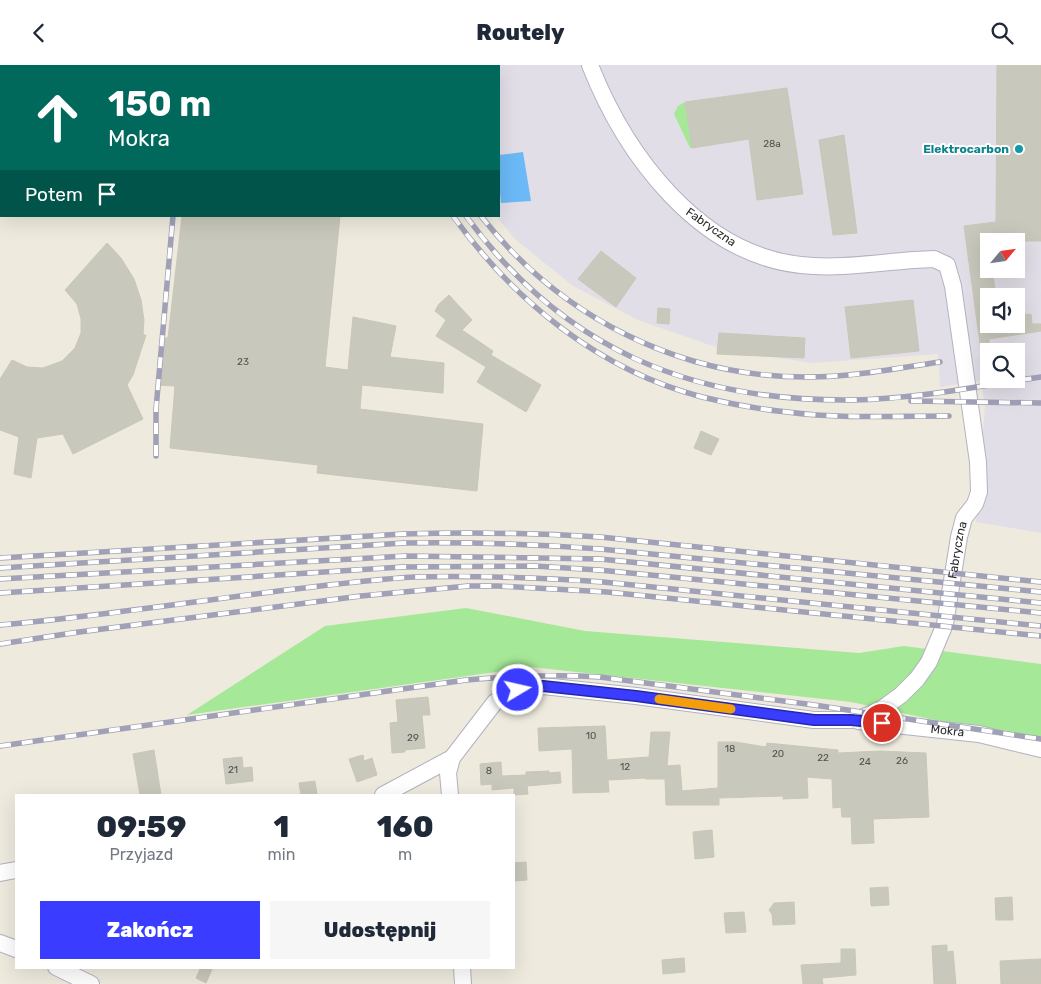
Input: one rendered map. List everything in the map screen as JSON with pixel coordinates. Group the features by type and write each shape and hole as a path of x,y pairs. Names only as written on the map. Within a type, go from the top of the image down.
{"street":[{"name":"Fabryczna","path":"452,758 495,702 518,690 543,686 636,696 814,720 851,720 879,711 901,695 917,679 929,662 945,624 959,537 964,518 975,504 980,492 978,462 953,286 949,269 943,262 934,259 841,265 802,265 770,260 740,247 687,211 656,180 610,110 590,65"},
{"name":"Mokra","path":"851,720 979,734 1041,749"},
{"path":"384,794 452,758"},
{"path":"450,794 448,773 452,758"},
{"path":"0,873 15,870"},
{"path":"0,943 15,949"},
{"path":"60,969 91,984"},
{"path":"462,969 463,984"}],"shaded area":[{"path":"500,65 1041,65 1041,533 976,522 985,406 982,388 1025,388 1025,343 980,343 980,381 940,387 938,354 812,363 724,350 638,320 573,286 515,239 497,217 500,217"}],"green space":[{"path":"685,102 692,148 690,148 674,114 678,106"},
{"path":"466,608 585,631 859,653 904,646 1041,664 1041,743 851,702 531,667 187,715 325,626"}],"water":[{"path":"523,152 531,201 501,203 500,155"}],"building":[{"name":"Elektrocarbon","path":"997,65 1041,65 1041,241 1025,241 1025,233 980,233 980,278 993,278 995,288 980,288 980,333 1025,333 1025,315 1031,314 1032,324 1041,324 1041,331 989,339 989,343 980,344 964,226 996,222"},
{"path":"787,88 803,194 757,200 749,139 692,148 685,102"},
{"path":"844,135 857,233 833,235 819,140"},
{"path":"182,217 340,217 325,367 348,370 353,317 396,326 390,357 444,363 443,393 362,385 360,409 483,424 477,491 317,473 318,465 170,448 175,386 158,385 162,338 168,338"},
{"path":"107,243 121,258 134,279 141,300 144,320 143,335 146,335 133,375 127,385 143,419 73,454 63,434 37,438 31,478 14,474 19,437 0,430 0,379 12,360 27,367 43,368 62,361 75,348 81,333 81,319 77,304 65,290"},
{"path":"601,251 636,278 616,307 578,279"},
{"path":"449,295 472,320 462,330 493,351 491,355 541,385 526,412 477,382 486,367 436,336 446,320 435,311 439,304"},
{"path":"913,300 919,351 851,358 845,307"},
{"path":"658,308 670,309 669,324 657,323"},
{"path":"719,333 805,338 804,358 717,354"},
{"path":"701,431 719,439 711,455 694,448"},
{"path":"428,697 430,715 422,715 425,748 392,753 390,723 398,722 396,700"},
{"path":"605,726 607,760 649,757 651,732 670,732 667,766 680,765 682,791 718,788 718,742 735,742 766,747 767,743 838,750 838,753 880,751 926,753 929,817 873,819 874,843 852,844 851,817 842,817 841,807 833,808 832,779 807,777 808,798 783,799 783,796 719,798 719,805 666,805 665,779 608,780 609,792 573,793 572,749 539,751 538,728"},
{"path":"154,750 161,794 140,794 133,754"},
{"path":"363,755 364,761 372,758 377,775 357,782 349,759"},
{"path":"242,757 243,768 252,767 253,781 226,784 223,759"},
{"path":"501,762 502,776 526,775 526,772 560,772 561,783 527,786 528,794 515,795 514,788 492,790 492,784 481,785 480,764"},
{"path":"315,781 317,794 301,794 299,783"},
{"path":"712,830 714,857 695,859 693,832"},
{"path":"526,862 527,880 515,881 515,863"},
{"path":"888,887 889,905 871,906 870,888"},
{"path":"1012,897 1013,920 996,920 995,898"},
{"path":"794,902 795,924 773,925 772,914 769,910 774,903"},
{"path":"744,912 746,932 726,933 724,913"},
{"path":"947,945 947,952 953,951 956,984 934,984 932,946"},
{"path":"841,949 855,949 856,975 822,978 823,984 803,984 801,965 841,963"},
{"path":"684,958 685,972 663,974 662,960"},
{"path":"1041,959 1041,984 1001,984 1000,961"},
{"path":"200,969 212,969 206,983 196,978"}],"railway":[{"path":"156,456 156,409 173,217"},
{"path":"454,217 477,247 531,304 594,350 628,369 664,385 723,402 807,414 868,417 949,416"},
{"path":"467,217 504,262 545,301 588,333 635,359 685,378 738,391 794,398 853,400 924,395 1041,377"},
{"path":"482,217 512,252 547,284 585,312 626,335 669,353 714,366 761,375 809,377 858,374 940,362"},
{"path":"911,401 1041,403"},
{"path":"0,558 403,534 526,534 600,537 1041,582"},
{"path":"0,568 404,543 478,543 600,549 1041,592"},
{"path":"0,579 406,556 600,559 1041,603"},
{"path":"0,593 402,567 534,566 599,570 1041,613"},
{"path":"0,625 363,581 461,576 603,582 1041,626"},
{"path":"0,644 361,596 468,586 607,592 1041,636"},
{"path":"0,746 466,680 550,676 600,677 814,705 1041,739"}],"slow traffic":[{"path":"659,699 731,709"}],"place":[{"name":"Elektrocarbon","path":"1019,149"}],"route":[{"path":"518,690 543,686 636,696 814,720 851,720 882,723"}]}
